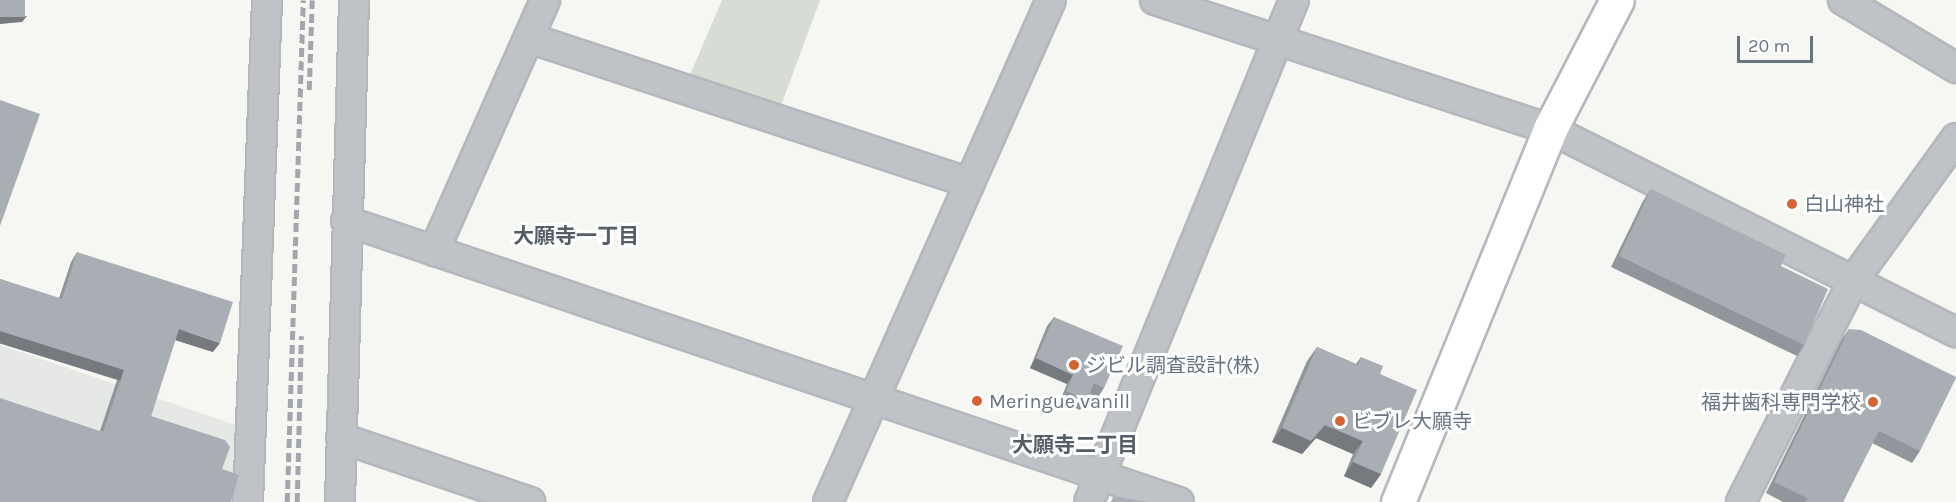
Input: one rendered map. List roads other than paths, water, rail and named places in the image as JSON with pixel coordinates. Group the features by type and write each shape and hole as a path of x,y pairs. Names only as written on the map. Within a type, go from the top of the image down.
{"street":[{"path":"248,502 267,0"},
{"path":"340,502 346,221 354,0"},
{"path":"434,251 545,0"},
{"path":"828,502 1051,0"},
{"path":"1155,0 1550,129 1956,332"},
{"path":"1089,502 1276,39 1294,0"},
{"path":"1398,502 1550,129 1617,0"},
{"path":"1843,0 1956,68"},
{"path":"529,38 970,183"},
{"path":"1741,502 1853,281 1956,138"},
{"path":"346,221 873,401 1179,502"},
{"path":"341,438 530,502"}],"railway":[{"path":"287,502 303,0"},
{"path":"309,90 312,0"},
{"path":"297,502 301,336"}],"place":[{"name":"白山神社","path":"1792,204"},
{"name":"ジビル調査設計(株)","path":"1074,365"},
{"name":"Meringue vanill","path":"977,401"},
{"name":"福井歯科専門学校","path":"1873,402"},
{"name":"ビブレ大願寺","path":"1340,421"}],"district":[{"name":"大願寺一丁目","path":"576,236"},
{"name":"大願寺二丁目","path":"1075,445"}]}
